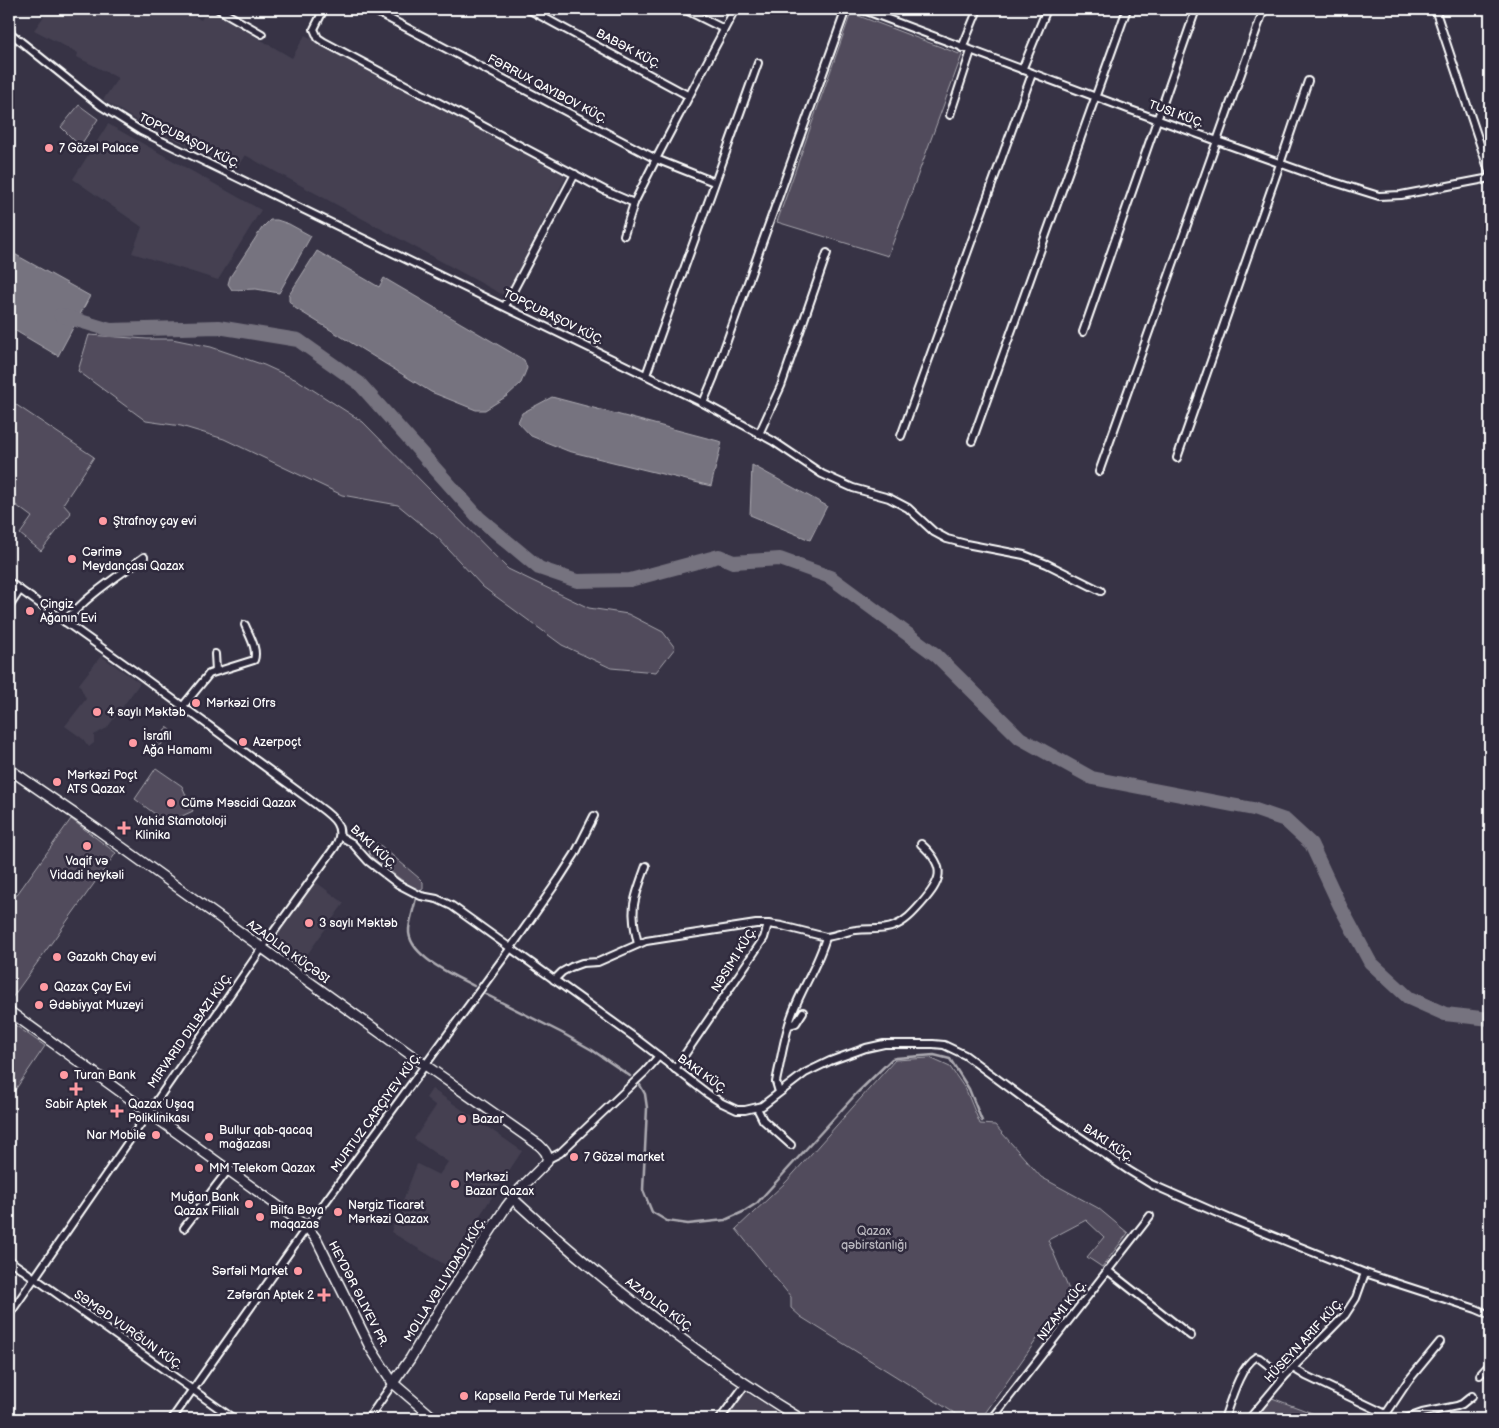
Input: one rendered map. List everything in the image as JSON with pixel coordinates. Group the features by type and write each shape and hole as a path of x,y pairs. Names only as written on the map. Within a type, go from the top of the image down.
{"street":[{"path":"218,9 262,34"},
{"path":"324,9 314,28 318,38 324,42 621,198 634,203"},
{"name":"FƏRRUX QAYIBOV KÜÇ.","path":"372,9 656,159 714,182"},
{"name":"BABƏK KÜÇ.","path":"528,9 689,96"},
{"path":"684,9 724,29"},
{"path":"624,235 634,203 735,9"},
{"path":"703,403 846,9"},
{"name":"TUSI KÜÇ.","path":"861,9 869,10 962,48 1280,164 1385,196 1401,195 1490,178"},
{"path":"962,48 978,9"},
{"path":"1022,70 1047,9"},
{"path":"972,441 1126,9"},
{"path":"1083,332 1196,9"},
{"path":"1099,472 1264,9"},
{"path":"1435,9 1490,174"},
{"name":"TOPÇUBAŞOV KÜÇ.","path":"9,32 94,101 141,131 703,403 759,434 828,477 853,488 889,498 908,508 934,532 966,544 1024,555 1047,564 1101,591"},
{"path":"950,115 972,51"},
{"path":"646,375 758,63"},
{"path":"901,436 1032,74"},
{"path":"1177,458 1308,81"},
{"path":"506,306 575,174"},
{"path":"759,434 781,386 827,253"},
{"path":"65,622 74,610 144,557"},
{"path":"9,582 183,706 328,814 338,825 340,836 352,843 368,861 398,884 421,896 437,899 452,906 722,1103 737,1110 757,1108 771,1100 796,1079 820,1066 866,1048 884,1044 944,1045 964,1054 1028,1101 1151,1184 1248,1226 1365,1273 1490,1315"},
{"path":"9,607 20,590"},
{"path":"183,706 204,678 216,671 254,660 256,657 255,651 245,625"},
{"path":"215,654 216,671"},
{"path":"9,769 98,830 424,1065 539,1145 547,1154 548,1159 560,1153 645,1072 659,1056"},
{"path":"172,1419 307,1227 510,949 564,871 594,816"},
{"name":"MIRVARID DILBAZI KÜÇ.","path":"9,1315 262,948 335,847 340,836"},
{"path":"779,1092 776,1082 789,1025 826,937 855,930 888,928 902,922 914,912 934,889 938,880 935,859 921,844"},
{"path":"638,944 632,912 646,866"},
{"path":"554,980 571,967 582,963 598,962 638,944 660,937 768,924"},
{"name":"NƏSIMI KÜÇ.","path":"675,1069 764,938 768,924 826,937"},
{"name":"HEYDƏR ƏLIYEV PR.","path":"9,1011 307,1227 317,1240 370,1347 393,1383 435,1419"},
{"path":"789,1025 796,1023 803,1012"},
{"path":"757,1108 763,1120 791,1145"},
{"name":"MOLLA VƏLI VIDADI KÜÇ.","path":"368,1419 414,1353 447,1297 512,1198 544,1167 548,1159"},
{"path":"184,1228 228,1170"},
{"path":"512,1198 557,1239 621,1292 746,1384 801,1419"},
{"name":"NIZAMI KÜÇ.","path":"992,1419 1150,1216"},
{"name":"SƏMƏD VURĞUN KÜÇ.","path":"9,1260 234,1419"},
{"path":"1107,1270 1191,1336"},
{"name":"HÜSEYN ARIF KÜÇ.","path":"1249,1419 1284,1377 1349,1311 1365,1273"},
{"path":"1386,1414 1408,1381 1440,1342"},
{"path":"1224,1419 1243,1372 1256,1357 1284,1377"},
{"path":"1480,1375 1490,1364"},
{"path":"1293,1368 1393,1419"},
{"path":"720,1419 746,1384"},
{"path":"1405,1419 1462,1404 1472,1396"}],"shaded area":[{"path":"49,9 182,9 201,20 208,9 292,58 305,35 567,175 505,296 245,155 236,169 141,123 103,100 118,78 77,57 78,53 34,30"},
{"path":"108,124 261,210 218,280 132,253 142,227 73,179"},
{"path":"270,220 277,220 311,236 279,293 256,289 232,290 228,284 230,277 262,228"},
{"path":"9,251 90,296 58,356 9,327"},
{"path":"317,251 379,287 384,278 524,360 527,368 521,383 507,396 485,410 476,410 431,392 295,308 289,301 289,295"},
{"path":"552,397 722,442 711,486 568,451 531,436 518,422 522,413"},
{"path":"752,465 827,506 810,540 750,515"},
{"name":"4 saylı Məktəb","path":"101,656 140,683 107,728 94,735 94,743 89,747 83,739 65,726 86,699 79,684"},
{"name":"3 saylı Məktəb","path":"316,882 344,903 301,963 273,942"},
{"name":"Mərkəzi Bazar Qazax","path":"432,1089 522,1151 447,1266 391,1232 417,1164 439,1175 448,1162 414,1139 436,1106 426,1098"},
{"path":"745,1392 789,1419 725,1419"}],"green space":[{"path":"851,13 962,55 888,256 777,222"},
{"path":"79,105 98,119 80,146 61,127"},
{"path":"89,335 172,339 211,347 264,365 299,381 363,422 508,569 589,608 628,614 663,632 675,648 656,672 611,668 562,645 483,587 437,537 398,505 342,495 224,439 181,426 146,421 78,371"},
{"path":"9,400 94,457 63,504 71,513 41,551 20,534 32,517 9,500"},
{"path":"167,727 171,730 153,757 149,754"},
{"path":"156,768 182,786 193,811 167,823 135,799"},
{"path":"71,819 116,853 9,1002 9,898 13,900"},
{"path":"370,843 380,845 419,878 423,882 423,889 416,891 370,856 368,847"},
{"path":"9,1021 45,1046 9,1099"},
{"name":"Qazax qəbirstanlığı","path":"930,1058 950,1067 966,1090 980,1124 995,1125 1041,1177 1098,1208 1128,1233 1102,1267 1087,1257 1104,1237 1086,1220 1048,1240 1070,1292 981,1419 964,1419 801,1317 791,1308 791,1297 736,1229 786,1182 895,1060"},
{"path":"1272,1398 1328,1419 1256,1419"}],"waterway":[{"path":"60,315 110,330 218,327 298,340 359,383 479,518 539,568 577,581 630,580 719,556 733,562 780,559 830,577 936,655 1020,738 1092,778 1253,809 1285,820 1311,844 1340,906 1370,962 1409,998 1445,1014 1490,1019"},
{"path":"416,898 410,921 410,939 423,956 433,964 474,986"},
{"path":"485,994 562,1033 592,1050 630,1076"},
{"path":"640,1085 645,1094 647,1108 643,1190 652,1212 667,1221 688,1224 725,1220 757,1203 856,1094 892,1059 934,1055 950,1059 969,1089 982,1121"}],"place":[{"name":"7 Gözəl Palace","path":"49,148"},
{"name":"Ştrafnoy çay evi","path":"103,521"},
{"name":"Cərimə Meydançası Qazax","path":"72,559"},
{"name":"Çingiz Ağanın Evi","path":"30,611"},
{"name":"Mərkəzi Ofrs","path":"196,703"},
{"name":"4 saylı Məktəb","path":"97,712"},
{"name":"Azerpoçt","path":"243,742"},
{"name":"İsrafil Ağa Hamamı","path":"133,743"},
{"name":"Mərkəzi Poçt ATS Qazax","path":"57,782"},
{"name":"Cümə Məscidi Qazax","path":"171,803"},
{"name":"Vahid Stamotoloji Klinika","path":"124,828"},
{"name":"Vaqif və Vidadi heykəli","path":"87,846"},
{"name":"3 saylı Məktəb","path":"309,923"},
{"name":"Gazakh Chay evi","path":"57,957"},
{"name":"Qazax Çay Evi","path":"44,987"},
{"name":"Ədəbiyyat Muzeyi","path":"39,1005"},
{"name":"Turan Bank","path":"64,1075"},
{"name":"Sabir Aptek","path":"76,1089"},
{"name":"Qazax Uşaq Poliklinikası","path":"117,1111"},
{"name":"Bazar","path":"462,1119"},
{"name":"Nar Mobile","path":"156,1135"},
{"name":"Bullur qab-qacaq mağazası","path":"209,1137"},
{"name":"7 Gözəl market","path":"574,1157"},
{"name":"MM Telekom Qazax","path":"199,1168"},
{"name":"Mərkəzi Bazar Qazax","path":"455,1184"},
{"name":"Muğan Bank Qazax Filialı","path":"249,1204"},
{"name":"Nərgiz Ticarət Mərkəzi Qazax","path":"338,1212"},
{"name":"Bilfa Boya maqazas","path":"260,1217"},
{"name":"Sərfəli Market","path":"298,1271"},
{"name":"Zəfəran Aptek 2","path":"324,1295"},
{"name":"Kapsella Perde Tul Merkezi","path":"464,1396"}]}
